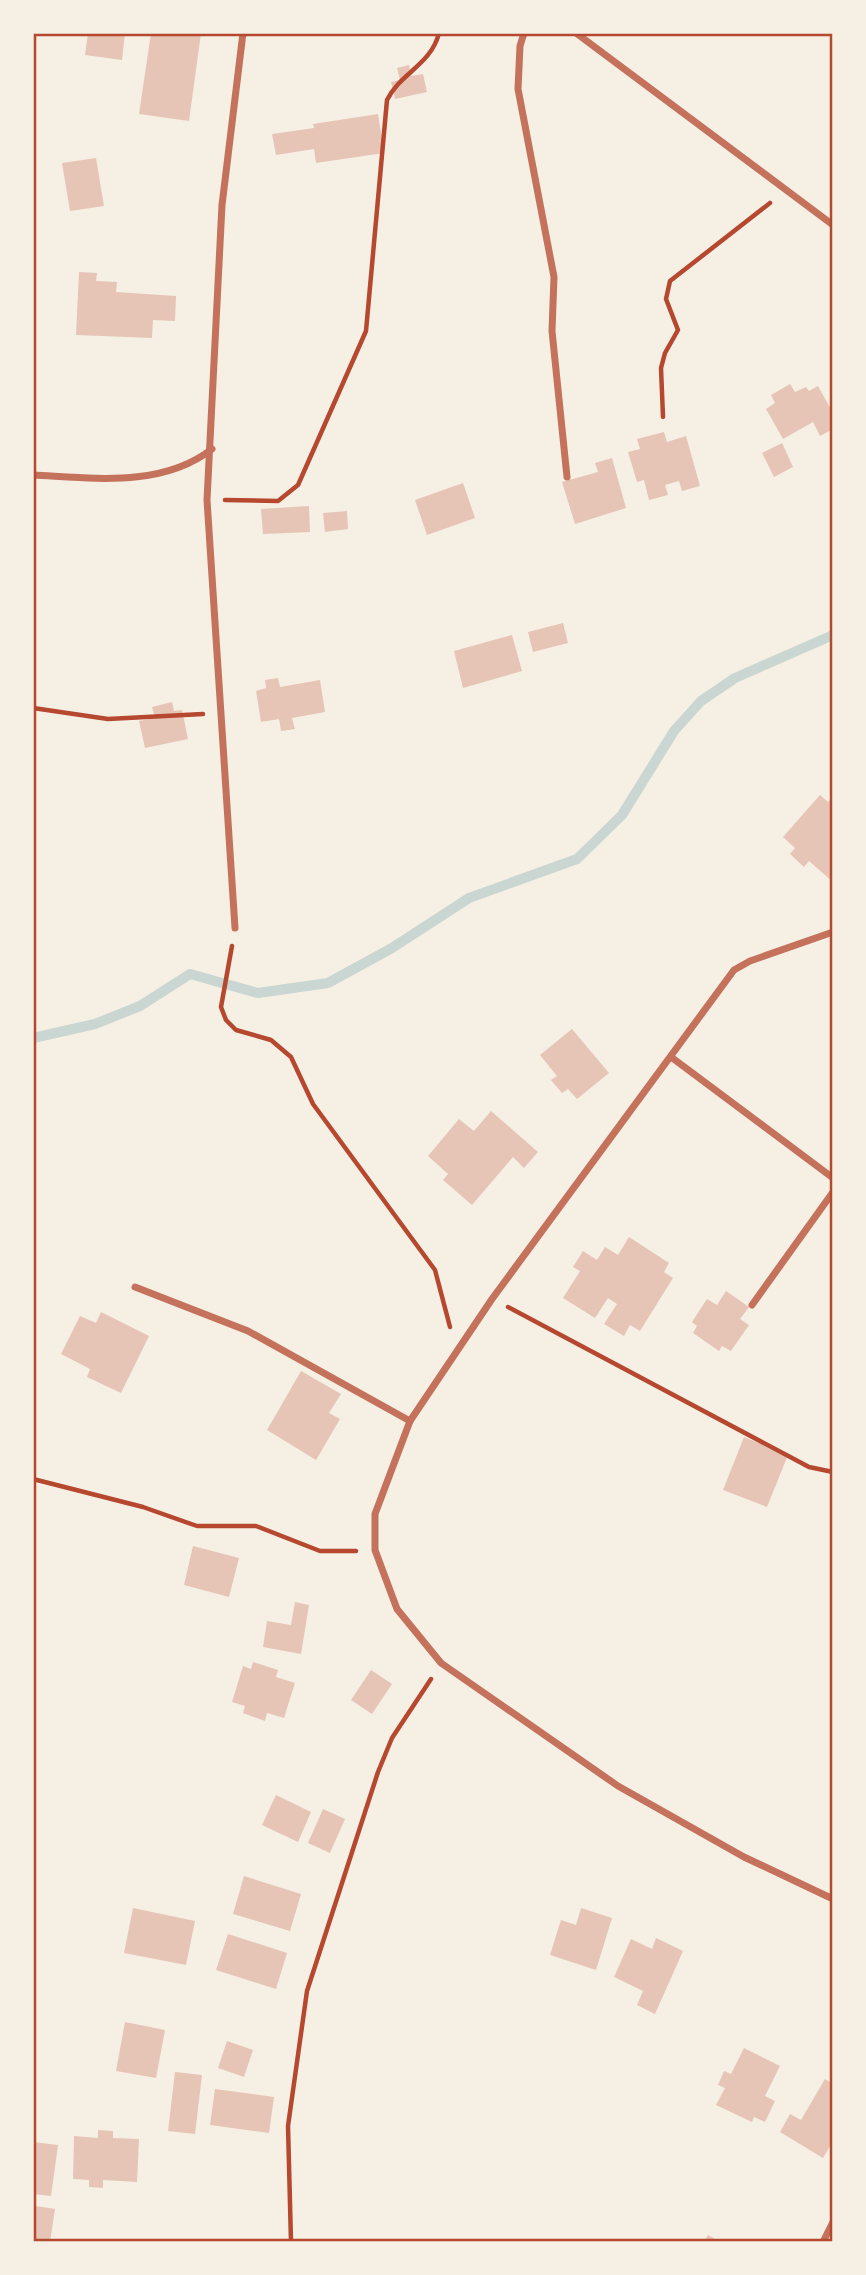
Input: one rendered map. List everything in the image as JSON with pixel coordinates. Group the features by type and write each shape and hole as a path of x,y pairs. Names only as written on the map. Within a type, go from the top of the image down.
{"street":[{"path":"235,928 207,500 212,449 222,205 243,33"},
{"path":"524,33 520,46 518,89 554,277 552,331 567,477"},
{"path":"576,33 833,225"},
{"path":"33,475 107,479 173,472 195,462 212,449"},
{"path":"833,932 750,961 734,970 455,1351 410,1420 375,1514 375,1550 397,1609 441,1664 618,1786 744,1857 833,1899"},
{"path":"671,1056 833,1178"},
{"path":"752,1306 833,1192"},
{"path":"135,1287 248,1331 308,1367 410,1420"},
{"path":"823,2242 833,2222"}],"path":[{"path":"207,500 278,501 298,485 368,324 387,100 392,89 425,62 439,33"},
{"path":"663,417 661,368 665,353 678,330 666,299 670,281 787,190"},
{"path":"33,708 108,719 223,713"},
{"path":"235,928 222,993 221,1007 226,1020 236,1030 271,1040 291,1057 313,1104 435,1270 445,1297 455,1351"},
{"path":"492,1299 809,1467 833,1472"},
{"path":"33,1479 143,1507 197,1526 256,1526 320,1551 375,1550"},
{"path":"292,2242 288,2126 307,1991 378,1772 393,1738 441,1664"}],"building":[{"path":"88,33 125,33 122,60 85,55"},
{"path":"151,33 201,33 189,121 139,114"},
{"path":"409,65 411,76 423,74 427,92 395,99 391,82 400,80 397,68"},
{"path":"378,114 384,153 316,163 314,149 276,155 272,134 314,128 313,124"},
{"path":"96,158 104,206 70,211 62,163"},
{"path":"79,272 97,273 96,281 117,282 116,292 176,296 175,321 153,320 152,338 76,335"},
{"path":"790,384 795,392 806,387 809,391 818,386 833,413 833,429 820,436 813,422 783,439 766,409 775,403 771,395"},
{"path":"664,432 667,442 686,436 700,486 682,491 679,481 665,485 668,495 649,500 644,480 637,482 628,452 640,449 637,439"},
{"path":"782,443 793,467 774,477 762,453"},
{"path":"612,458 626,508 575,524 562,482 598,472 595,463"},
{"path":"463,483 475,518 427,535 415,500"},
{"path":"309,506 310,532 263,534 261,509"},
{"path":"347,511 348,529 325,532 323,513"},
{"path":"563,623 568,643 533,652 528,632"},
{"path":"512,635 522,671 463,688 454,651"},
{"path":"278,678 280,687 320,680 325,712 292,718 295,729 281,731 279,719 261,722 256,691 266,688 265,680"},
{"path":"172,702 174,711 182,710 188,739 145,748 139,721 155,718 152,707"},
{"path":"820,795 828,802 833,797 833,882 809,861 804,867 790,854 795,848 783,837"},
{"path":"572,1029 609,1073 577,1099 568,1089 562,1093 551,1080 557,1076 540,1055"},
{"path":"491,1111 538,1152 524,1168 513,1157 472,1205 443,1180 448,1174 428,1156 459,1119 474,1131"},
{"path":"629,1237 669,1263 664,1272 673,1278 640,1331 630,1325 624,1336 604,1324 617,1304 608,1298 595,1318 563,1298 580,1271 573,1267 583,1251 597,1260 605,1247 618,1255"},
{"path":"726,1291 749,1307 740,1319 749,1325 731,1351 722,1346 719,1351 693,1333 697,1326 692,1322 707,1299 717,1305"},
{"path":"101,1312 149,1336 121,1393 87,1377 90,1369 61,1354 80,1316 96,1323"},
{"path":"301,1371 341,1394 329,1413 340,1419 316,1460 267,1430"},
{"path":"744,1437 788,1455 767,1507 723,1490"},
{"path":"193,1546 239,1558 229,1597 184,1585"},
{"path":"295,1602 309,1605 301,1654 263,1647 267,1621 291,1625"},
{"path":"253,1662 278,1670 276,1677 295,1683 284,1718 267,1713 265,1721 243,1713 245,1706 232,1702 243,1666 251,1669"},
{"path":"371,1670 392,1684 372,1714 351,1700"},
{"path":"276,1795 311,1812 298,1842 262,1825"},
{"path":"323,1809 345,1819 330,1853 308,1843"},
{"path":"244,1876 301,1894 290,1931 233,1914"},
{"path":"133,1908 195,1921 186,1965 124,1953"},
{"path":"581,1908 612,1918 596,1970 550,1955 561,1920 576,1925"},
{"path":"228,1934 287,1953 276,1989 216,1970"},
{"path":"656,1938 683,1951 655,2014 637,2005 643,1991 614,1977 631,1939 652,1949"},
{"path":"125,2022 165,2030 156,2078 116,2071"},
{"path":"227,2041 253,2050 244,2077 218,2068"},
{"path":"744,2048 780,2066 765,2096 775,2101 765,2122 754,2117 752,2122 716,2105 725,2088 718,2085 724,2071 731,2074"},
{"path":"175,2072 202,2075 195,2134 168,2131"},
{"path":"825,2079 833,2084 833,2141 823,2158 780,2132 790,2114 801,2120"},
{"path":"215,2089 274,2097 269,2133 210,2125"},
{"path":"98,2130 113,2131 113,2138 139,2139 137,2182 103,2180 103,2188 89,2187 89,2180 73,2179 74,2136 98,2138"},
{"path":"33,2142 58,2145 51,2196 33,2194"},
{"path":"36,2206 55,2209 50,2242 33,2242"},
{"path":"708,2235 720,2242 704,2242"}],"waterway":[{"path":"33,1038 95,1024 140,1006 190,974 258,993 328,983 392,948 469,898 577,859 622,815 674,731 701,701 735,678 833,635"}]}
